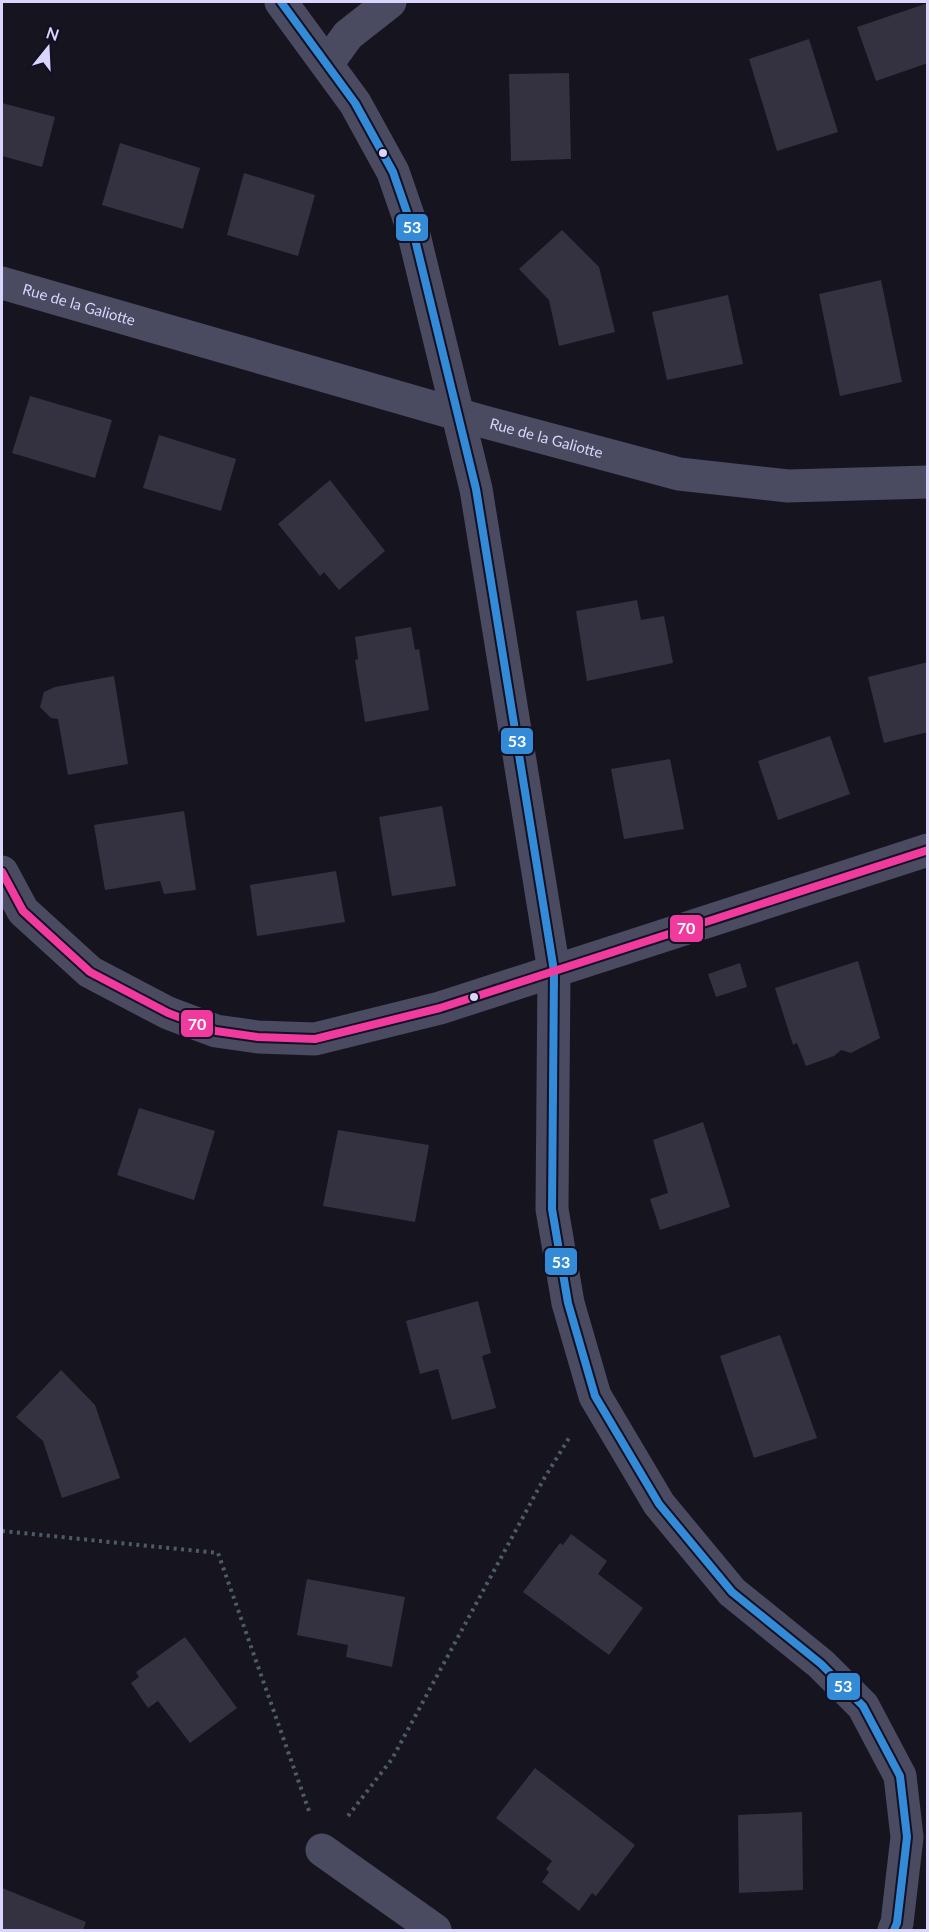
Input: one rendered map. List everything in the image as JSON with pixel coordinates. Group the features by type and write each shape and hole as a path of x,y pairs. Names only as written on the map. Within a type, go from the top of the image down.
{"street":[{"path":"327,64 348,35 390,2"},
{"path":"291,5 327,64 355,103 393,172 412,227 476,489 554,971 552,1209 568,1303 595,1396 659,1503 732,1592 821,1664 863,1706 900,1776 907,1837 897,1923 894,1930"},
{"name":"Rue de la Galiotte","path":"2,283 456,413 679,474 788,486 927,482"},
{"path":"2,872 23,911 90,972 168,1013 216,1031 258,1037 315,1039 440,1008 927,850"},
{"path":"322,1850 435,1930"}],"path":[{"path":"322,1850 392,1759 542,1482 595,1396"},
{"path":"2,1531 218,1553 322,1850"}],"building":[{"path":"928,3 928,63 876,81 857,27"},
{"path":"809,39 838,132 777,151 749,59"},
{"path":"569,73 571,159 511,161 509,74"},
{"path":"2,103 55,117 42,167 2,156"},
{"path":"120,143 200,168 183,229 102,205"},
{"path":"244,173 315,195 298,256 227,235"},
{"path":"562,230 599,267 615,332 559,346 549,300 519,269"},
{"path":"881,280 902,382 840,396 819,294"},
{"path":"728,295 743,364 667,380 652,312"},
{"path":"30,396 112,420 95,478 12,453"},
{"path":"159,435 236,459 221,511 143,488"},
{"path":"330,480 385,551 339,590 324,572 320,576 278,524"},
{"path":"637,600 641,620 664,616 673,663 587,681 576,611"},
{"path":"411,627 415,650 419,649 429,710 365,722 355,660 358,659 355,637"},
{"path":"928,662 928,732 884,743 868,677"},
{"path":"114,676 128,764 68,775 58,719 51,718 40,707 44,692 55,687"},
{"path":"830,736 850,794 778,820 758,761"},
{"path":"670,759 684,829 624,839 611,769"},
{"path":"442,806 456,886 392,896 379,817"},
{"path":"184,811 196,890 164,894 160,881 105,890 94,825"},
{"path":"336,871 345,922 257,936 250,885"},
{"path":"858,961 880,1038 851,1053 841,1050 834,1056 806,1066 797,1043 793,1045 775,988"},
{"path":"740,963 747,987 716,997 708,974"},
{"path":"139,1108 215,1131 194,1200 117,1175"},
{"path":"703,1122 730,1207 660,1230 650,1199 668,1193 653,1140"},
{"path":"338,1130 429,1145 415,1222 323,1206"},
{"path":"478,1301 491,1353 482,1356 496,1408 452,1420 438,1369 420,1374 406,1321"},
{"path":"780,1335 817,1438 754,1458 720,1356"},
{"path":"61,1370 95,1405 120,1478 62,1498 43,1441 16,1417"},
{"path":"571,1534 607,1561 598,1574 643,1608 609,1655 523,1592 560,1543 563,1545"},
{"path":"307,1579 405,1597 392,1667 346,1657 348,1645 297,1635"},
{"path":"185,1637 237,1708 190,1743 158,1701 148,1708 131,1683 139,1677 136,1672"},
{"path":"535,1768 635,1845 596,1896 592,1893 579,1911 542,1882 549,1872 546,1869 552,1861 496,1818"},
{"path":"802,1812 803,1890 739,1893 738,1815"},
{"path":"2,1888 86,1922 83,1930 2,1930"}],"transit line":[{"name":"53","path":"281,2 355,103 393,172 412,227 476,489 554,971 552,1209 568,1303 595,1396 659,1504 732,1592 821,1664 863,1706 900,1776 907,1837 897,1923 894,1930"},
{"name":"70","path":"2,872 23,911 90,972 168,1013 216,1031 258,1037 315,1039 440,1008 928,850"}]}
